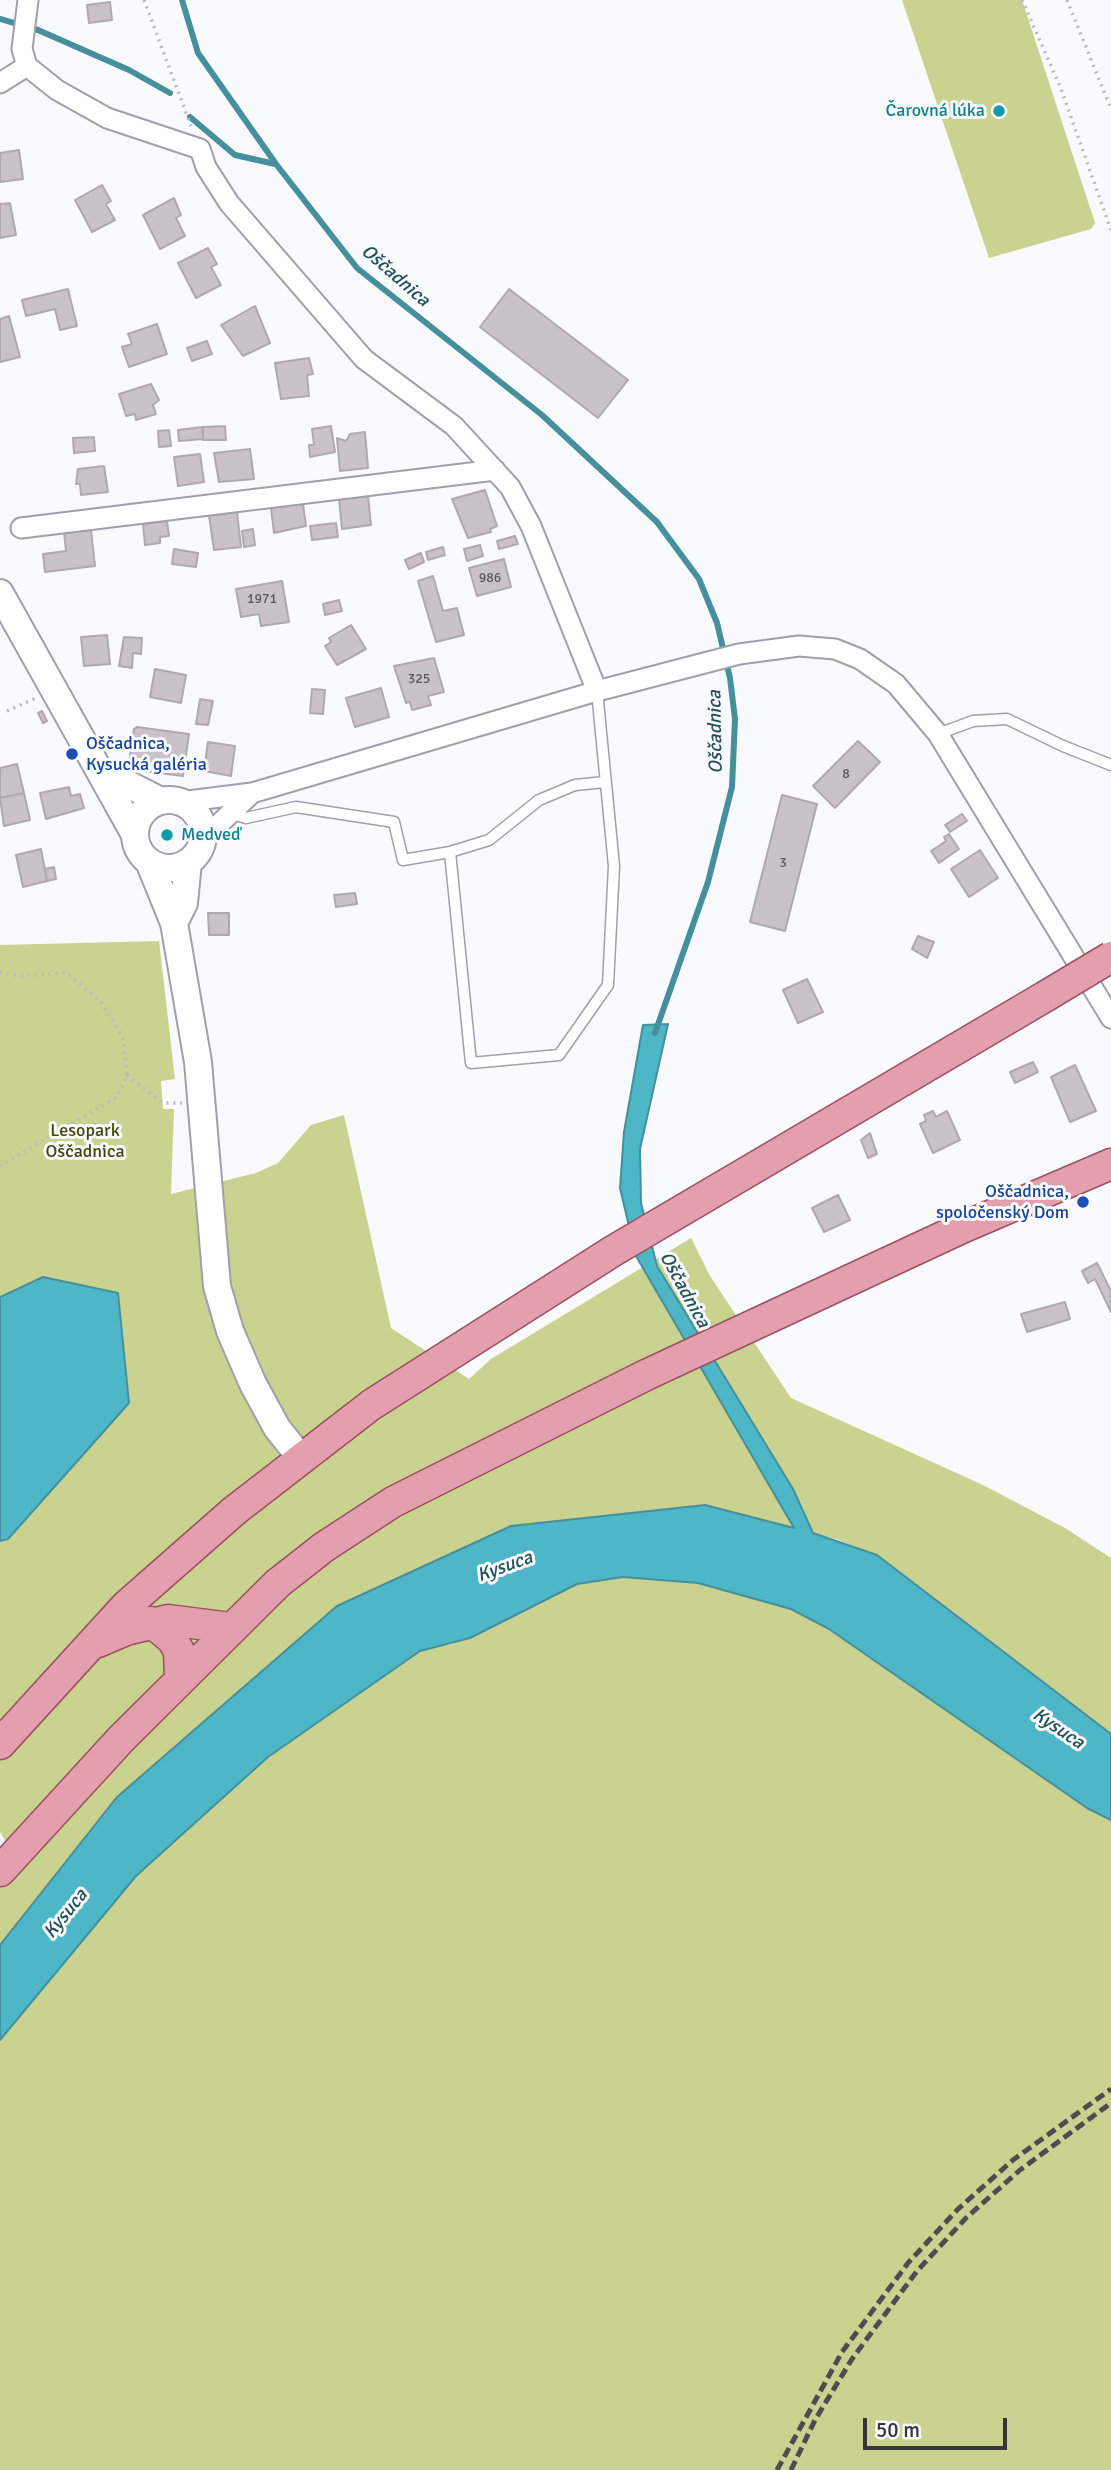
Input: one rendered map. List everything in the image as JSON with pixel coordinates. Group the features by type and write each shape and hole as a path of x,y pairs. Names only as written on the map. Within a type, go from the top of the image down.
{"main road":[{"path":"0,1744 82,1650 188,1549 300,1457 382,1398 613,1251 1111,957"},
{"path":"0,1871 53,1810 180,1678 278,1583 324,1547 393,1502 646,1375 964,1227 1111,1164"},
{"path":"82,1650 108,1636 151,1622 183,1620 231,1628"},
{"path":"151,1622 172,1639 179,1651 180,1678"}],"street":[{"path":"27,6 23,35 27,66 57,90 107,118 200,149 229,203 364,359 454,426 510,487 531,526 597,691"},
{"path":"0,83 27,66"},
{"path":"21,528 495,470"},
{"path":"0,593 134,833 138,850 150,864 174,923 198,1062 217,1286 230,1331 253,1384 277,1428 300,1457"},
{"path":"134,833 142,812 170,801 252,793 675,669 739,654 799,646 844,652 896,684 938,734 1111,1018"},
{"path":"100,770 170,801 188,806 200,821 200,849 188,862 170,869 150,864"},
{"path":"202,840 252,793"},
{"path":"174,923 184,904 188,862"}],"lane":[{"path":"450,852 471,1063 559,1055 608,985 614,866 597,691"},
{"path":"938,734 973,721 1007,719 1111,765"},
{"path":"231,813 246,818 296,807 394,822 403,860 450,852 489,840 539,800 575,785 606,782"}],"path":[{"path":"144,0 200,149"},
{"path":"1022,0 1060,86 1111,230"},
{"path":"1067,0 1111,109"},
{"path":"7,711 38,697"},
{"path":"0,972 22,976 67,973 101,1002 123,1038 127,1075 117,1097 59,1134 0,1166"},
{"path":"127,1075 163,1103 176,1103"}],"green space":[{"name":"Čarovná lúka","path":"902,0 1022,0 1095,223 1091,229 989,258"},
{"name":"Lesopark Oščadnica","path":"159,941 175,1079 161,1081 163,1109 174,1109 171,1194 256,1173 278,1163 311,1125 344,1115 391,1328 469,1379 491,1359 691,1238 710,1276 791,1398 983,1485 1065,1528 1111,1558 1111,1734 877,1555 836,1539 705,1505 511,1526 337,1606 117,1797 0,1945 0,1863 11,1851 0,1832 0,945"},
{"path":"623,1577 698,1583 791,1609 829,1629 1087,1808 1111,1820 1111,2470 0,2470 0,2040 136,1876 268,1757 420,1651 439,1644 450,1645 491,1628 577,1584"}],"water":[{"name":"Kysuca","path":"668,1024 640,1149 641,1203 657,1266 793,1489 813,1533 877,1555 1111,1734 1111,1820 1087,1808 829,1629 791,1609 698,1583 623,1577 577,1584 470,1638 420,1651 268,1757 136,1876 0,2040 0,1945 117,1797 337,1606 511,1526 705,1505 794,1528 636,1256 620,1188 624,1132 643,1025"},
{"path":"43,1277 118,1293 129,1403 8,1539 0,1541 0,1297"}],"building":[{"path":"110,2 112,20 89,23 87,5"},
{"path":"19,150 23,179 0,182 0,153"},
{"path":"102,185 111,201 106,204 115,220 92,232 75,200"},
{"path":"174,198 181,215 176,218 185,236 160,249 143,215"},
{"path":"10,203 16,235 0,238 0,204"},
{"path":"208,248 217,264 211,267 221,285 196,298 178,263"},
{"path":"68,289 77,326 60,330 55,309 26,316 22,300"},
{"path":"509,289 628,380 598,418 480,327"},
{"path":"255,306 270,343 243,356 221,325"},
{"path":"9,316 20,357 0,362 0,319"},
{"path":"157,324 167,354 129,367 122,347 132,344 128,334"},
{"path":"207,341 212,354 192,361 187,348"},
{"path":"309,358 313,374 307,375 309,396 281,399 275,363"},
{"path":"151,384 159,400 153,405 156,414 136,420 135,414 126,416 119,394"},
{"path":"225,426 226,440 203,440 203,427"},
{"path":"331,426 335,452 310,457 309,445 314,445 312,429"},
{"path":"202,427 203,439 179,441 178,430"},
{"path":"169,430 171,446 159,447 158,431"},
{"path":"365,432 368,468 340,471 337,438 346,441 350,434"},
{"path":"94,437 95,451 74,453 73,438"},
{"path":"250,449 254,479 219,482 214,453"},
{"path":"200,454 204,482 178,486 174,457"},
{"path":"104,466 108,492 81,495 80,484 76,484 78,469"},
{"path":"485,490 497,526 490,529 491,532 468,538 452,499"},
{"path":"368,496 371,525 342,529 339,499"},
{"path":"303,504 306,526 274,533 271,508"},
{"path":"237,512 241,547 214,550 209,515"},
{"path":"167,521 169,536 160,537 160,543 145,545 143,524"},
{"path":"336,523 338,537 312,540 310,526"},
{"path":"253,529 255,545 244,547 242,531"},
{"path":"91,530 95,566 45,572 43,554 66,551 64,532"},
{"path":"515,536 518,544 499,549 497,541"},
{"path":"480,545 483,556 467,561 464,549"},
{"path":"443,547 445,555 428,560 426,552"},
{"path":"174,549 198,553 196,567 172,564"},
{"path":"421,553 424,562 409,569 405,560"},
{"path":"504,559 511,587 477,596 469,568"},
{"path":"433,576 443,611 457,608 464,635 436,642 418,581"},
{"path":"282,581 289,622 261,626 259,614 241,617 236,589"},
{"path":"339,600 342,611 325,615 323,604"},
{"path":"351,625 366,649 337,665 325,646 331,642 329,638"},
{"path":"107,635 110,664 84,666 81,637"},
{"path":"124,637 142,638 141,654 133,653 132,668 119,666"},
{"path":"434,658 444,692 428,696 431,705 412,710 410,702 406,703 394,666"},
{"path":"155,669 186,675 181,703 150,697"},
{"path":"381,688 389,717 355,727 346,698"},
{"path":"312,689 325,690 323,714 310,713"},
{"path":"200,699 213,701 208,725 196,724"},
{"path":"42,711 47,721 43,723 38,713"},
{"path":"137,727 189,734 183,776 128,769 134,729"},
{"path":"858,741 880,762 835,808 813,786"},
{"path":"208,742 235,746 231,776 204,771"},
{"path":"17,764 24,793 0,798 0,768"},
{"path":"69,787 71,796 80,794 84,808 46,819 40,793"},
{"path":"24,793 30,820 4,826 0,798"},
{"path":"782,795 817,804 785,931 750,922"},
{"path":"962,814 967,821 950,832 945,825"},
{"path":"949,834 959,849 939,863 931,851 946,841 944,837"},
{"path":"41,849 47,881 23,887 16,855"},
{"path":"980,850 998,878 969,897 951,869"},
{"path":"54,867 56,879 47,881 45,869"},
{"path":"355,893 357,904 336,907 334,895"},
{"path":"208,913 229,913 229,935 209,935"},
{"path":"918,936 934,942 927,958 912,949"},
{"path":"807,979 823,1012 798,1023 783,990"},
{"path":"1033,1062 1038,1072 1015,1083 1010,1072"},
{"path":"1075,1065 1096,1111 1070,1122 1051,1077"},
{"path":"933,1111 936,1117 947,1111 960,1140 933,1153 920,1124 926,1121 924,1115"},
{"path":"870,1133 877,1154 868,1158 861,1140"},
{"path":"838,1195 850,1220 824,1232 812,1208"},
{"path":"1097,1263 1111,1291 1111,1312 1095,1279 1088,1283 1082,1271"},
{"path":"1065,1302 1070,1319 1027,1332 1021,1314"}],"waterway":[{"name":"Oščadnica","path":"182,0 198,53 276,164 357,268 542,415 657,522 699,579 717,623 730,678 735,719 732,787 708,882 655,1033"},
{"path":"0,19 38,30 129,70 170,93"},
{"path":"190,117 235,155 275,164"}],"railway":[{"path":"777,2470 842,2352 908,2263 958,2209 1013,2160 1111,2089"},
{"path":"791,2470 815,2420 852,2359 917,2271 966,2218 1020,2170 1111,2103"}],"place":[{"name":"Čarovná lúka","path":"999,111"},
{"name":"Oščadnica, Kysucká galéria","path":"72,754"},
{"name":"Medveď","path":"167,835"},
{"name":"Oščadnica, spoločenský Dom","path":"1083,1202"}]}
